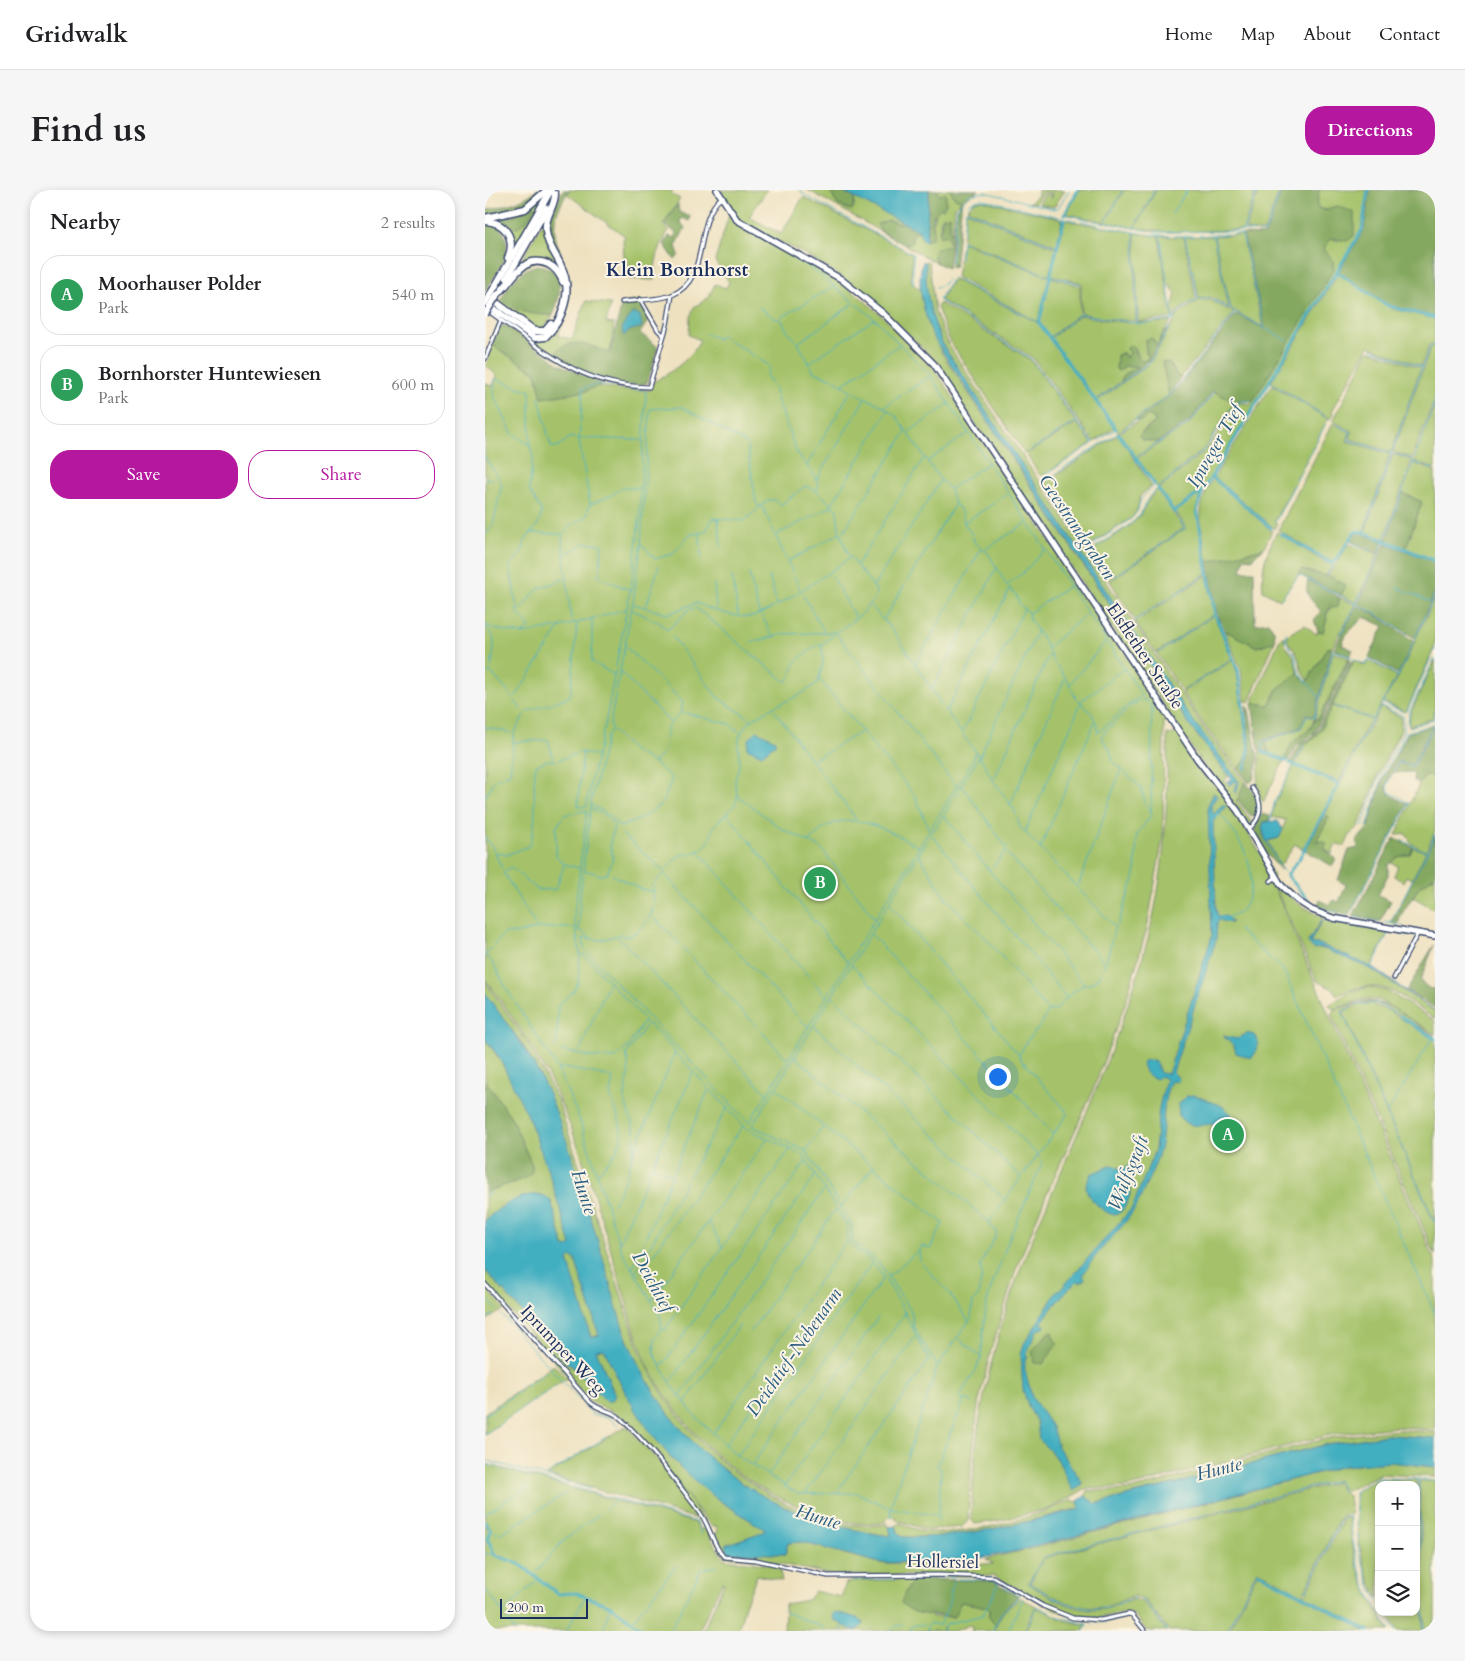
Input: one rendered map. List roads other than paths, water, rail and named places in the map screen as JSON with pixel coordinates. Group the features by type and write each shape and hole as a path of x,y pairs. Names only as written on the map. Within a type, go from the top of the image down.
{"highway":[{"path":"485,219 525,209 547,190"},
{"path":"485,314 497,295 499,286 555,191"},
{"path":"490,306 537,339 547,336 561,314 567,292 565,278 549,245 545,231 546,220 555,200 555,191"},
{"path":"485,219 503,226 511,240 511,250 490,306"},
{"path":"490,306 541,332 547,329 559,312 563,292 562,280 557,270 548,265 537,262 520,269 499,286"}],"main road":[{"name":"Elsflether Straße","path":"717,190 731,214 740,222 828,270 869,300 934,364 1198,760 1238,812 1273,878 1291,896 1321,914 1435,936"}],"street":[{"path":"622,302 671,295 688,281 694,270 707,224 721,198"},
{"path":"490,306 501,320 557,362 582,375 621,385 649,387 668,320 671,295"},
{"path":"641,299 658,330 663,335"},
{"path":"485,359 501,320"},
{"path":"1248,829 1259,816 1260,810 1257,795 1252,788"},
{"path":"1394,978 1418,933"},
{"name":"Iprumper Weg","path":"485,1284 590,1402 598,1408 619,1417 652,1452 704,1518 716,1545 724,1557"},
{"name":"Hollersiel","path":"724,1557 756,1560 828,1576 938,1575 993,1577 1057,1612 1091,1621 1129,1614 1145,1631"}],"water":[{"path":"839,190 929,190 926,241 923,240 918,230"},
{"path":"923,261 926,263 930,306 944,347 1186,711 1239,782 1236,795 1234,790 1237,784 1234,781 1230,785 1228,782 1232,780 1191,727 933,337 922,300 920,280"},
{"path":"632,313 640,315 642,327 628,331 624,336 622,332 623,326"},
{"path":"757,731 775,740 775,744 762,755 747,748 749,739"},
{"path":"1214,793 1217,796 1211,805 1212,812 1214,814 1222,805 1226,806 1213,822 1216,909 1218,916 1226,916 1232,922 1219,920 1217,923 1216,940 1173,1072 1179,1079 1177,1082 1171,1081 1166,1096 1161,1145 1157,1159 1140,1199 1128,1219 1096,1255 1083,1275 1085,1279 1081,1282 1077,1281 1049,1313 1041,1324 1045,1325 1044,1328 1037,1330 1026,1355 1028,1358 1025,1359 1025,1370 1032,1397 1052,1427 1058,1447 1082,1482 1081,1486 1073,1491 1058,1460 1039,1439 1037,1422 1029,1408 1023,1390 1021,1354 1024,1344 1058,1290 1061,1289 1132,1208 1155,1150 1159,1108 1166,1079 1160,1076 1157,1079 1152,1077 1146,1072 1142,1064 1143,1061 1149,1060 1156,1062 1160,1073 1168,1074 1212,936 1208,805"},
{"path":"1278,821 1283,830 1279,838 1266,841 1262,828 1264,822"},
{"path":"1322,919 1311,941 1312,944 1319,944 1372,967 1435,1011 1371,969 1322,948 1313,949 1308,942"},
{"path":"485,993 527,1053 548,1092 565,1135 579,1179 622,1326 649,1384 673,1419 701,1450 733,1476 767,1498 805,1515 846,1528 890,1536 889,1527 896,1526 899,1535 903,1537 926,1537 970,1533 1014,1525 1080,1509 1078,1501 1085,1496 1096,1504 1328,1444 1388,1435 1435,1438 1435,1467 1390,1462 1344,1466 1017,1551 975,1559 880,1563 801,1542 788,1543 785,1554 728,1553 725,1545 765,1531 764,1529 724,1504 681,1468 665,1451 626,1393 604,1349 596,1350 615,1395 612,1401 606,1401 570,1363 568,1364 485,1270 485,1221 498,1209 527,1196 544,1196 551,1201 564,1247 571,1245 550,1176 528,1116 499,1057 485,1039","holes":["571,1257 575,1259 599,1335 591,1338 568,1260"]},
{"path":"1247,1033 1254,1035 1258,1041 1255,1054 1251,1058 1236,1053 1234,1046 1223,1036 1237,1039"},
{"path":"1194,1095 1222,1106 1232,1115 1221,1117 1216,1124 1191,1125 1187,1123 1179,1116 1178,1105 1187,1096"},
{"path":"1134,1162 1133,1169 1126,1172 1131,1187 1127,1204 1115,1215 1106,1212 1097,1205 1087,1191 1086,1186 1091,1174 1112,1165 1122,1170"},
{"path":"836,1612 857,1618 864,1624 858,1630 852,1630 834,1620 833,1614"}],"waterway":[{"path":"799,190 806,196 913,254 913,285"},
{"path":"951,263 957,208 968,195 985,192 1054,209 1058,208 1069,190"},
{"path":"1065,214 1078,190"},
{"path":"1093,221 1105,223 1123,190"},
{"path":"1150,231 1134,228 1155,190"},
{"path":"1172,214 1187,190"},
{"path":"1248,190 1256,194"},
{"path":"1255,232 1243,231 1258,190"},
{"path":"1258,232 1265,233 1281,190"},
{"name":"Ipweger Tief","path":"1245,769 1249,749 1238,671 1215,614 1197,510 1202,492 1362,230 1368,190"},
{"path":"968,205 975,200 982,199 1077,221"},
{"path":"963,233 966,210 1057,247"},
{"path":"1065,214 1090,220"},
{"path":"1064,219 1039,323 1116,429"},
{"path":"1081,221 1104,227"},
{"path":"1109,223 1134,228"},
{"path":"1107,227 1134,232 1137,324"},
{"path":"1154,232 1243,231"},
{"path":"1134,232 1145,234"},
{"path":"1229,234 1213,235 1230,308"},
{"path":"1233,234 1242,234 1264,327"},
{"path":"1149,235 1160,235"},
{"path":"1170,236 1160,235 1173,320"},
{"path":"1198,236 1212,235"},
{"path":"1174,236 1185,236"},
{"path":"1195,236 1185,236 1198,299"},
{"path":"960,259 962,241 1050,277"},
{"path":"795,261 803,263 819,274 876,320 931,376 1142,695 1128,705 1098,733 1096,722"},
{"path":"1337,272 1388,306 1435,318"},
{"path":"1050,276 1080,284"},
{"path":"953,278 1039,323"},
{"path":"936,287 943,285 947,279"},
{"path":"951,280 939,300 1031,359 1093,443 1095,442"},
{"path":"782,317 834,286"},
{"path":"1050,338 1080,314 1141,324 1173,320 1189,304 1211,299 1288,341"},
{"path":"798,343 854,303"},
{"path":"759,307 774,318 782,320 786,329 798,343 814,372 834,379 851,391 881,405 897,417 939,478 950,489 953,501 961,511 965,525 972,534 974,542 988,553 1006,584 1016,595 1019,604 1028,612 1029,619 1043,639 1052,659 1069,683 1075,696 1093,715 1095,721 1040,849"},
{"path":"1122,430 1171,394 1235,313"},
{"path":"809,363 874,319"},
{"path":"1096,401 1150,362 1170,326"},
{"path":"706,334 718,339 721,335 770,366 767,376 775,388 777,399 797,453 814,475 819,486 816,490 837,510 839,530 848,554 876,590 875,598 869,604 895,633 943,707 985,765 992,779 1014,809 1020,827 1115,927 1105,964 1098,977 1092,983 1084,984 1076,990 1057,1009 1048,1011 1041,1025 1028,1039 1019,1055 1067,1112 1067,1115 989,1222 996,1231 996,1235 980,1265 982,1275 978,1296 973,1302 971,1318 937,1367 890,1508 892,1518"},
{"path":"842,385 900,344"},
{"path":"1364,532 1422,367 1431,345 1435,346"},
{"path":"1372,349 1422,367"},
{"path":"884,407 930,376"},
{"path":"530,445 512,433 494,396 495,379 530,391 530,445 533,457 529,490 542,512 539,523 531,533"},
{"path":"1270,382 1329,419"},
{"path":"581,389 597,384 646,392 639,522 632,581 606,720 590,784 587,806 581,807 578,806 578,799 583,753"},
{"path":"579,440 583,390"},
{"path":"807,465 851,391"},
{"path":"1136,457 1190,423 1214,392"},
{"path":"539,397 551,447 557,447 571,437 579,440 590,504 586,517 571,525 562,536 571,619 574,623 577,623 626,609"},
{"path":"817,479 865,398"},
{"path":"1161,486 1206,448 1229,412 1236,408 1240,401 1252,401"},
{"path":"1341,634 1381,549 1435,401"},
{"path":"909,432 949,404"},
{"path":"641,542 650,409 682,407 747,444 756,502 759,507"},
{"path":"832,504 888,410"},
{"path":"1028,452 1076,422"},
{"path":"1275,522 1326,423"},
{"path":"1337,425 1351,432 1348,440 1391,453"},
{"path":"1099,440 1116,429"},
{"path":"842,534 906,432"},
{"path":"928,461 968,433"},
{"name":"Geestrandgraben","path":"1046,480 1118,433"},
{"path":"1118,433 1155,485"},
{"path":"579,438 642,440"},
{"name":"Geestrandgraben","path":"1045,475 1092,444"},
{"path":"1396,454 1411,459"},
{"path":"485,457 502,484 493,525 485,536"},
{"path":"857,565 924,458"},
{"path":"1412,462 1433,469"},
{"path":"950,489 988,463"},
{"path":"1212,477 1271,528"},
{"path":"485,478 493,479"},
{"path":"873,587 941,480"},
{"name":"Geestrandgraben","path":"1088,548 1132,518 1138,510 1141,499 1155,485"},
{"path":"579,931 580,897 592,796 607,736 611,730 610,724 634,596 641,543 655,559 673,554 689,535 706,531 713,518 744,521 768,500 775,500 781,505 805,486 815,490"},
{"path":"591,504 612,495 621,488 640,488"},
{"name":"Geestrandgraben","path":"1096,547 1135,520 1149,497 1158,489"},
{"path":"1158,489 1174,512 1201,492"},
{"path":"965,522 1008,494"},
{"path":"883,620 955,504"},
{"path":"762,506 800,589"},
{"path":"776,535 832,506"},
{"name":"Geestrandgraben","path":"1114,577 1185,528 1174,512"},
{"path":"718,519 721,546"},
{"path":"984,550 1027,523"},
{"path":"1281,534 1331,563 1337,559 1354,533 1357,531 1366,533"},
{"path":"485,624 494,629 522,634 530,627 518,614 510,566 522,552 525,541 531,533 562,534"},
{"path":"700,533 701,559"},
{"path":"788,561 840,533"},
{"path":"1369,534 1435,561"},
{"path":"1349,541 1372,551"},
{"path":"565,554 586,543 602,544 599,577 630,590"},
{"path":"915,665 981,549"},
{"path":"1008,584 1023,573 1045,549"},
{"path":"634,604 667,614 696,603 722,613 749,617 757,615 784,601 850,558"},
{"path":"1327,575 1335,562"},
{"path":"646,607 659,566"},
{"path":"932,689 997,567"},
{"path":"749,573 759,613"},
{"path":"1135,620 1208,573"},
{"path":"1281,599 1299,575 1373,612 1407,634"},
{"path":"732,576 738,614"},
{"path":"769,576 777,604"},
{"path":"832,576 855,617"},
{"path":"518,612 538,589 566,578"},
{"path":"714,583 716,609"},
{"path":"1029,613 1069,586"},
{"path":"1397,587 1430,602"},
{"path":"947,710 1010,589"},
{"path":"1404,712 1382,703 1398,676 1435,594"},
{"path":"803,595 824,631"},
{"path":"593,939 601,940 622,934 624,937 628,936 645,924 653,909 653,884 682,854 694,853 705,846 710,839 715,825 735,803 737,799 735,779 739,765 739,742 744,728 760,715 810,689 818,682 823,662 822,644 864,612 868,605"},
{"path":"633,610 658,622 668,630 688,610 696,608 786,682 797,661 813,648 822,644"},
{"path":"962,733 1024,609"},
{"path":"1047,648 1088,613"},
{"path":"1159,652 1215,614"},
{"path":"762,616 772,636"},
{"path":"592,619 592,662 614,675"},
{"path":"523,634 573,624"},
{"path":"526,712 569,697 571,693 577,624"},
{"path":"516,696 561,626"},
{"path":"485,627 494,639 491,667"},
{"path":"937,1366 914,1327 911,1311 880,1264 852,1241 852,1225 806,1151 752,1126 979,757 1036,634 1036,629"},
{"path":"750,643 784,634 835,632 956,786"},
{"path":"1286,633 1286,642 1295,655 1299,672 1319,697"},
{"path":"672,636 717,697 752,720"},
{"path":"1070,684 1106,641"},
{"path":"625,646 683,702 681,712 730,724 741,733"},
{"path":"1407,711 1435,649"},
{"path":"1263,752 1262,742 1301,728 1307,715 1314,718 1333,650 1351,657"},
{"path":"994,779 1049,655"},
{"path":"1186,689 1234,658"},
{"path":"1408,724 1409,713 1435,658"},
{"path":"1353,659 1366,665 1369,659 1398,676"},
{"path":"1081,701 1124,668"},
{"path":"490,671 514,699"},
{"path":"485,677 490,672"},
{"path":"620,672 670,722"},
{"path":"1010,805 1065,678"},
{"path":"820,680 915,796 929,829"},
{"path":"1117,926 1135,876 1137,834 1151,816 1152,708 1145,699 1132,705 1101,736 1110,750 1113,761 1141,788 1145,803 1151,812"},
{"path":"514,700 521,709"},
{"path":"1025,832 1081,703"},
{"path":"1335,706 1372,719"},
{"path":"1339,784 1366,730 1381,706 1403,716 1404,730 1378,779 1362,827"},
{"path":"774,710 856,819"},
{"path":"592,805 610,816 620,827 640,819 663,803 672,778 654,763 664,751 668,726 681,712"},
{"path":"1433,719 1435,712"},
{"path":"485,798 494,780 510,773 514,734 524,715"},
{"path":"1410,727 1435,719"},
{"path":"1319,907 1349,916 1409,803 1389,792 1387,785 1399,762 1413,766 1434,724"},
{"path":"1367,827 1382,778 1407,732 1435,724"},
{"path":"485,727 511,733"},
{"path":"612,730 632,750 654,763"},
{"path":"812,761 862,731"},
{"path":"514,742 548,740 553,759"},
{"path":"1270,823 1274,803 1304,745"},
{"path":"559,760 581,752 597,756"},
{"path":"1263,752 1274,756"},
{"path":"579,930 592,939 583,938 584,949 749,1123 974,758 975,753"},
{"path":"1276,757 1287,761"},
{"path":"495,852 506,855 529,846 535,816 534,785 536,765 548,760 556,761"},
{"path":"1290,763 1339,784 1299,859"},
{"path":"1078,887 1121,769"},
{"path":"962,786 1007,848 1005,851 1104,962"},
{"path":"738,796 782,829 820,847 875,919"},
{"path":"583,870 601,875 607,874 613,858 610,845 614,825 605,816 592,809"},
{"path":"561,1050 591,1057 615,1058 628,1047 645,1020 584,955 580,954 574,917 587,810 564,815 556,828 556,856 564,864 579,868"},
{"path":"1218,812 1242,845 1250,870 1249,896 1243,909 1239,913 1227,918"},
{"path":"728,815 848,963"},
{"path":"944,816 1084,984"},
{"path":"810,841 822,829 835,823 849,821 877,826 919,847"},
{"path":"622,834 665,872"},
{"path":"1401,840 1427,852 1435,834"},
{"path":"932,835 1067,998"},
{"path":"485,837 493,848 502,868"},
{"path":"1267,841 1279,866 1287,875"},
{"path":"698,851 826,996"},
{"path":"993,867 1005,852"},
{"path":"1390,923 1427,852"},
{"path":"920,856 946,898 990,943 1047,1010"},
{"path":"1297,862 1287,875 1311,903"},
{"path":"564,865 556,889 538,890 511,867 503,872 537,928 574,928"},
{"path":"612,875 643,890 652,891"},
{"path":"665,875 808,1027"},
{"path":"890,904 1019,1055"},
{"path":"651,914 787,1059"},
{"path":"1353,917 1379,922"},
{"path":"1323,920 1376,929"},
{"path":"1384,922 1403,926"},
{"path":"485,955 504,934 536,929"},
{"path":"1239,930 1284,971 1435,1314"},
{"path":"1379,930 1396,933"},
{"path":"1372,967 1389,932"},
{"path":"871,934 1053,1134"},
{"path":"1400,934 1414,936"},
{"path":"617,936 767,1094"},
{"name":"Deichtief","path":"485,954 495,966 506,988 557,1068 579,1118 622,1252 660,1315 662,1326 655,1339 654,1350 656,1357 671,1384 695,1416 737,1456 798,1494 857,1493 890,1508 937,1515"},
{"path":"554,1047 557,1042 558,1005 572,993 578,983 580,955"},
{"path":"852,965 1043,1161 1009,1239 991,1288 986,1305 981,1357"},
{"path":"580,1050 609,982"},
{"path":"833,997 1021,1177"},
{"path":"1356,1005 1376,1003 1397,1014"},
{"path":"1352,1007 1342,1012 1387,1113"},
{"path":"1400,1016 1435,1039"},
{"path":"613,1205 629,1169 634,1149 634,1130 625,1100 629,1071 626,1055 648,1023 746,1128 803,1155 848,1227 847,1242 871,1262 886,1280 929,1360 836,1493"},
{"path":"815,1027 1004,1199"},
{"path":"1433,1037 1387,1113 1435,1223"},
{"path":"631,1160 675,1053"},
{"path":"795,1057 988,1221"},
{"name":"Hunte","path":"558,1068 613,1078 610,1094 620,1123 622,1139 614,1155 598,1173"},
{"path":"619,1243 693,1072"},
{"path":"776,1088 943,1223 930,1249 922,1246 919,1251 920,1262 950,1294 969,1322"},
{"path":"632,1269 709,1089"},
{"path":"635,1273 727,1108"},
{"path":"638,1276 743,1126"},
{"path":"806,1151 823,1127"},
{"path":"652,1300 767,1139"},
{"path":"661,1329 665,1330 790,1149"},
{"path":"662,1366 806,1161"},
{"path":"653,1166 671,1175"},
{"path":"841,1207 873,1167"},
{"path":"671,1381 815,1176"},
{"path":"680,1396 824,1190"},
{"path":"485,1196 492,1192"},
{"path":"751,1331 836,1209"},
{"path":"709,1222 722,1247"},
{"path":"713,1434 846,1242"},
{"path":"888,1277 918,1251"},
{"name":"Deichtief-Nebenarm","path":"737,1456 871,1264"},
{"path":"752,1465 883,1278"},
{"path":"485,1296 497,1310"},
{"path":"725,1445 827,1299"},
{"path":"784,1487 906,1312"},
{"path":"501,1314 593,1415 608,1417 618,1426"},
{"path":"485,1319 493,1315"},
{"path":"768,1475 878,1317"},
{"path":"685,1402 740,1325"},
{"name":"Hunte","path":"806,1493 915,1337"},
{"path":"959,1339 981,1357 976,1370 959,1397 972,1402"},
{"path":"485,1415 547,1372"},
{"path":"485,1434 558,1384"},
{"path":"938,1521 941,1469 937,1466 964,1400"},
{"path":"545,1476 606,1437"},
{"path":"485,1460 570,1483"},
{"path":"485,1464 568,1486"},
{"path":"1375,1596 1359,1552 1355,1491 1377,1478 1418,1479 1424,1631"},
{"path":"1418,1479 1435,1481"},
{"path":"1135,1598 1106,1608 1085,1608 1056,1598 1029,1583 1043,1558 1054,1554 1331,1482 1339,1481 1343,1491"},
{"path":"574,1484 591,1489"},
{"path":"485,1514 529,1486"},
{"path":"572,1487 697,1522 701,1534"},
{"path":"495,1532 500,1534 566,1493"},
{"path":"605,1509 616,1500"},
{"path":"537,1571 562,1542 599,1514"},
{"path":"1306,1591 1341,1519 1343,1516 1350,1517 1353,1543 1362,1577 1375,1605"},
{"path":"485,1522 491,1530 488,1540 495,1555 519,1564"},
{"path":"485,1553 495,1555"},
{"path":"521,1565 558,1594 576,1593 611,1606 645,1631"},
{"path":"632,1621 676,1566"},
{"path":"670,1631 701,1569 717,1566"},
{"path":"1257,1572 1369,1631"},
{"path":"1227,1631 1255,1575"},
{"path":"900,1579 954,1577 948,1606 940,1625 929,1624 926,1631"},
{"path":"504,1612 539,1579"},
{"path":"851,1580 896,1579"},
{"path":"942,1631 945,1624 983,1615 999,1583 987,1579 958,1579"},
{"path":"992,1631 1002,1612 1020,1596 1004,1586"},
{"path":"485,1589 490,1595"},
{"path":"566,1631 586,1596"},
{"path":"492,1597 515,1631"},
{"path":"1008,1631 1023,1599"},
{"path":"1140,1599 1145,1602 1167,1631"},
{"path":"603,1631 610,1606"},
{"path":"1025,1631 1037,1606 1053,1614"},
{"path":"785,1612 824,1628 823,1631"},
{"path":"1056,1616 1087,1624 1084,1631"},
{"path":"1381,1616 1390,1631"},
{"path":"1387,1616 1396,1631"},
{"path":"1092,1624 1122,1619"},
{"path":"891,1631 896,1626 903,1625"},
{"path":"909,1631 912,1625 924,1625"},
{"path":"841,1631 843,1626"}],"place":[{"name":"Bornhorster Huntewiesen","path":"820,883"},
{"name":"Moorhauser Polder","path":"1228,1135"}],"district":[{"name":"Klein Bornhorst","path":"677,270"}],"water label":[{"name":"Wulfsgraft","path":"1128,1173"}]}
